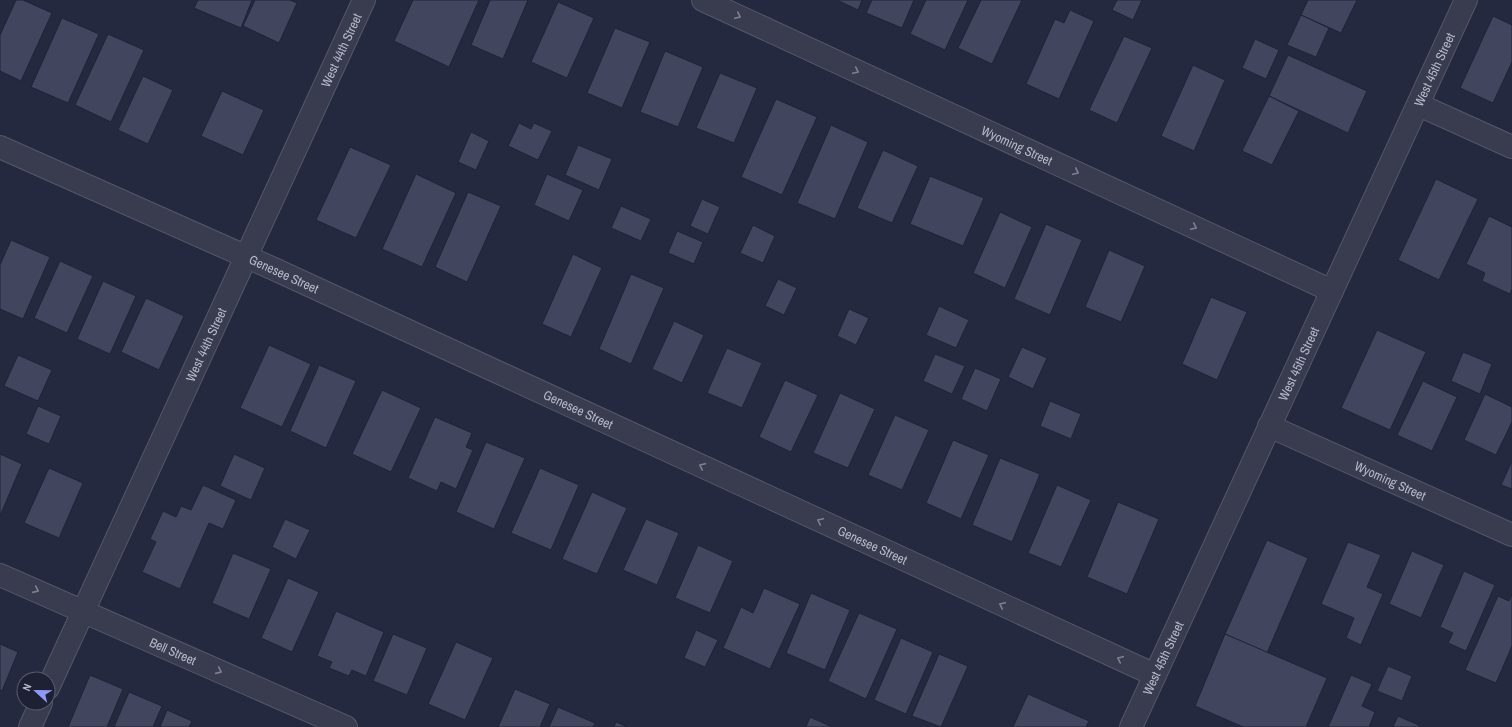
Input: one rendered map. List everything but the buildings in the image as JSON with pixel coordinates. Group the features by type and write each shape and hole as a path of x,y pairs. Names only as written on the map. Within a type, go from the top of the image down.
{"street":[{"name":"West 44th Street","path":"56,671 364,0"},
{"name":"Wyoming Street","path":"703,0 1332,290"},
{"name":"West 45th Street","path":"1137,725 1155,675 1269,426 1419,105 1466,0"},
{"path":"1419,105 1512,147"},
{"name":"Genesee Street","path":"0,147 246,256 1155,675"},
{"name":"Wyoming Street","path":"1269,426 1512,535"},
{"name":"Bell Street","path":"0,575 346,727"},
{"path":"30,727 37,711"}]}
